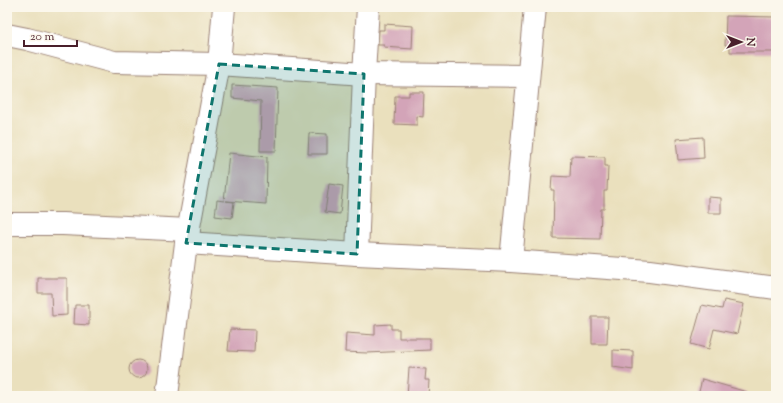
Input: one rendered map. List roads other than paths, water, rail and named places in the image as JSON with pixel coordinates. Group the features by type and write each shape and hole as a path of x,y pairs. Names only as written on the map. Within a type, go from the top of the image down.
{"street":[{"path":"167,396 188,236 219,64 224,7"},
{"path":"357,254 368,7"},
{"path":"512,261 535,7"},
{"path":"7,36 27,39 114,62 219,64 364,74 528,76"},
{"path":"7,224 62,224 357,254 512,261 650,271 776,288"}]}
